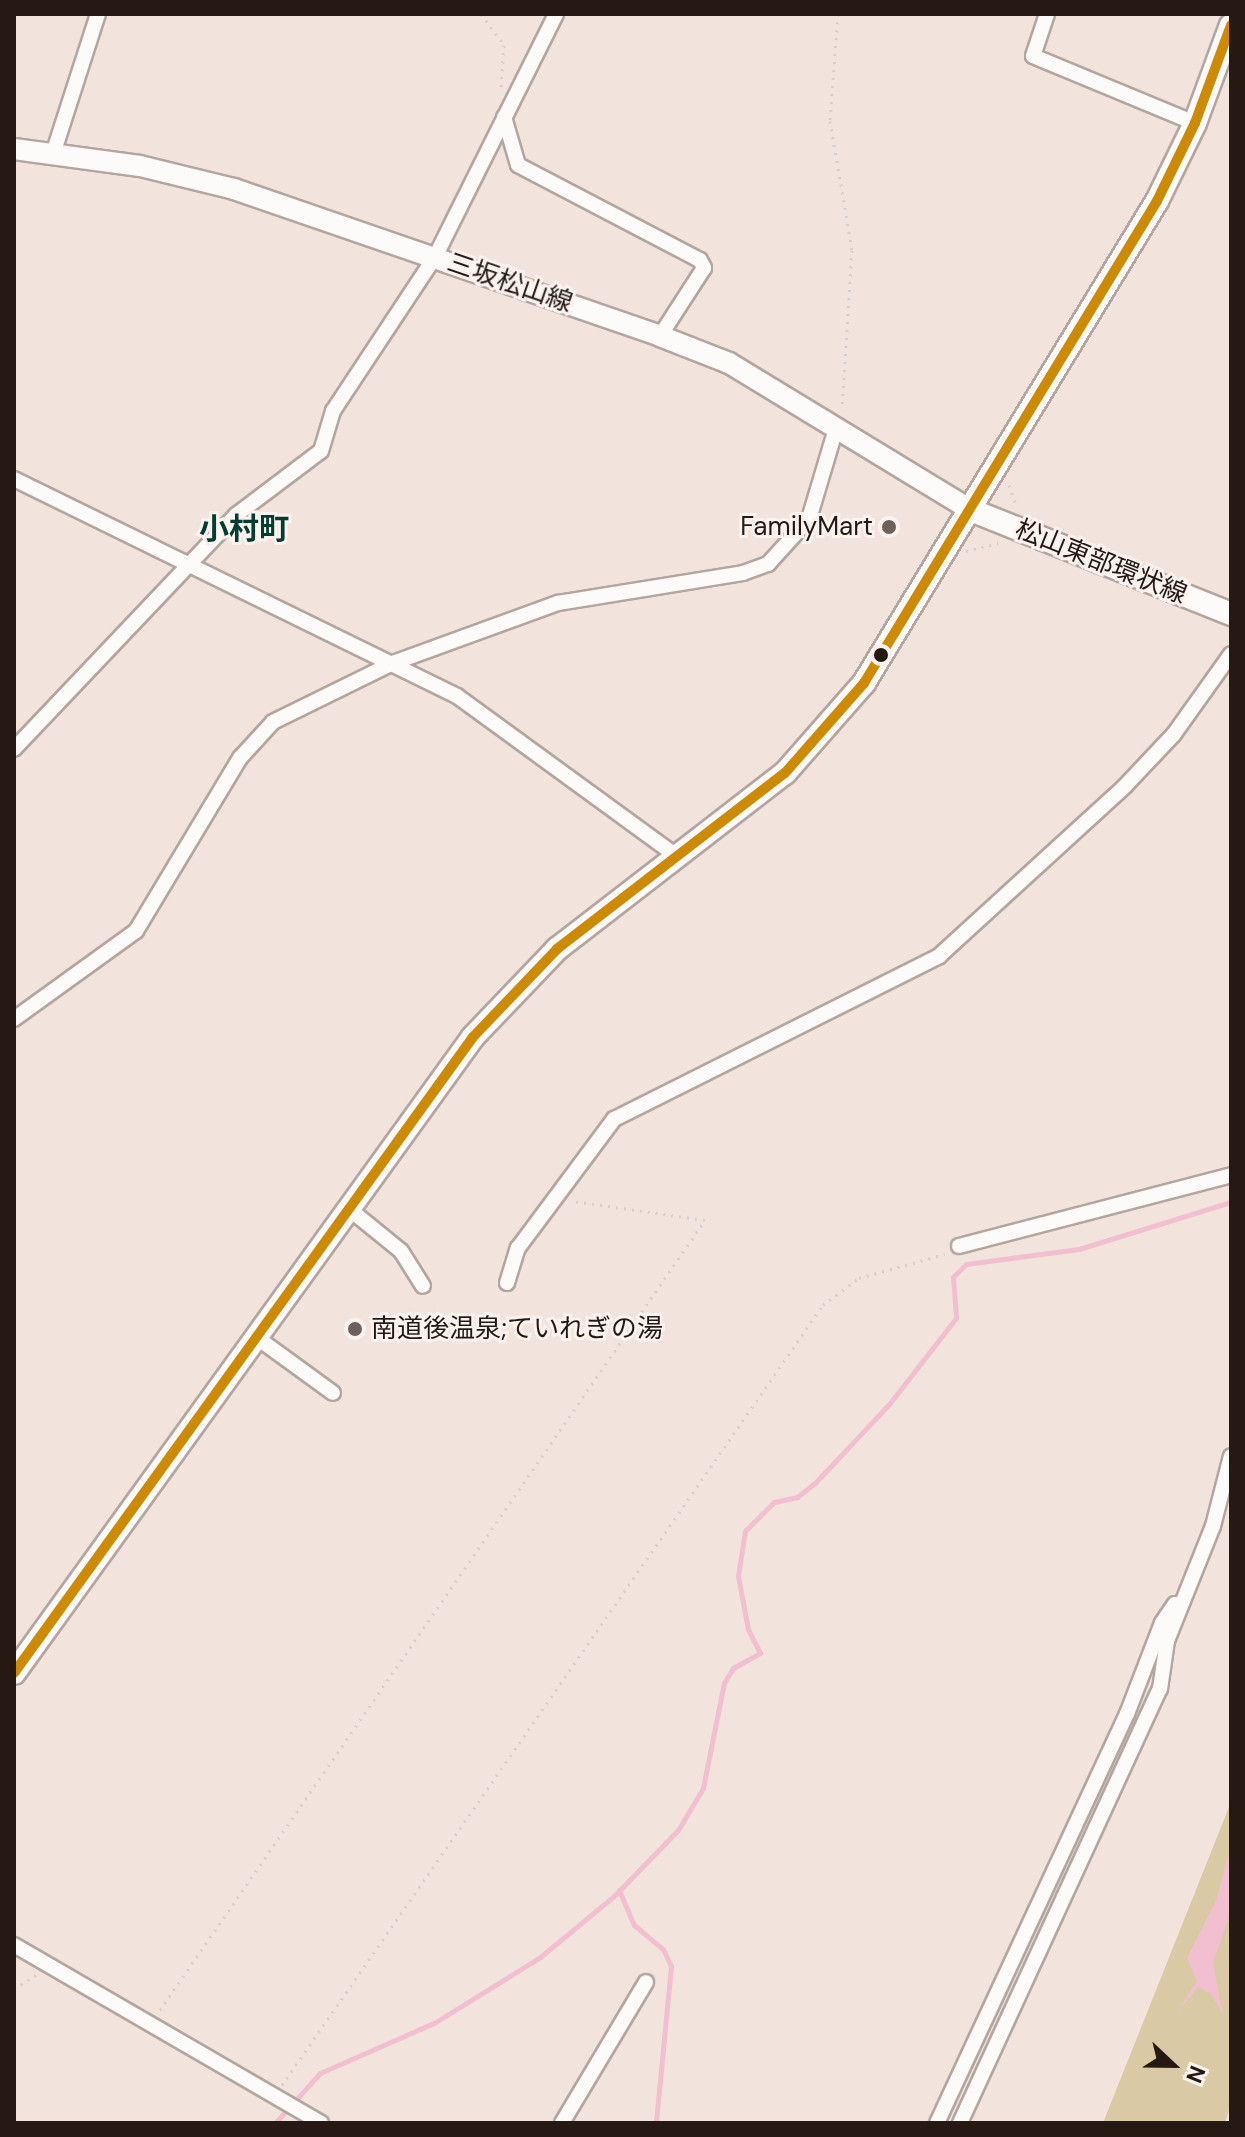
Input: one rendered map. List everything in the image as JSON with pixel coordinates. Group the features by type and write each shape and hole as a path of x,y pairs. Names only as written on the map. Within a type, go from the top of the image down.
{"main road":[{"path":"14,1673 473,1037 557,949 785,773 827,729 864,683 1157,201 1195,123 1231,25"},
{"name":"三坂松山線","path":"14,149 194,178 435,257 660,336 729,363 835,432 971,510"},
{"name":"松山東部環状線","path":"971,510 1231,614"}],"street":[{"path":"53,154 98,14"},
{"path":"14,749 236,515 321,451 333,411 435,257 556,14"},
{"path":"1047,14 1033,56 1195,123"},
{"path":"504,117 518,165 700,260 704,268 660,336"},
{"path":"14,1019 136,931 240,758 273,722 393,663 558,603 743,573 768,564 809,519 835,432"},
{"path":"14,479 457,696 675,855"},
{"path":"507,1283 518,1248 614,1119 939,956 1125,786 1174,734 1231,654"},
{"path":"959,1246 1231,1175"},
{"path":"348,1208 401,1251 423,1286"},
{"path":"256,1337 333,1393"},
{"path":"937,2123 1127,1714 1162,1623 1180,1597 1213,1526 1231,1456"},
{"path":"960,2123 1160,1689 1180,1597"},
{"path":"14,1945 321,2123"},
{"path":"562,2123 646,1982"}],"path":[{"path":"481,14 504,45 504,117"},
{"path":"835,432 845,398 853,302 850,216 830,121 837,80 838,14"},
{"path":"1009,475 1009,492 1026,516"},
{"path":"151,2024 705,1220 554,1199"},
{"path":"275,2096 823,1305 859,1278 933,1261 959,1246"},
{"path":"14,1989 50,1966"}],"shaded area":[{"path":"1231,1802 1231,2103 1225,2123 1103,2123"},
{"path":"1231,1846 1231,1911 1213,1963 1223,2014 1211,1994 1198,1987 1177,2013 1197,1981 1187,1958 1216,1901"}],"waterway":[{"path":"275,2123 320,2073 434,2023 539,1958 614,1896 678,1830 703,1788 724,1683 733,1668 760,1653 748,1629 738,1576 745,1531 774,1502 797,1497 815,1483 890,1403 956,1318 953,1277 966,1264 1079,1249 1231,1202"},
{"path":"619,1890 634,1925 663,1949 671,1966 656,2123"}],"transit line":[{"path":"14,1673 473,1037 557,949 785,773 864,683 1157,201 1195,123 1231,25"}],"place":[{"name":"FamilyMart","path":"889,527"},
{"name":"南道後温泉;ていれぎの湯","path":"355,1329"}],"district":[{"name":"小村町","path":"244,529"}]}
